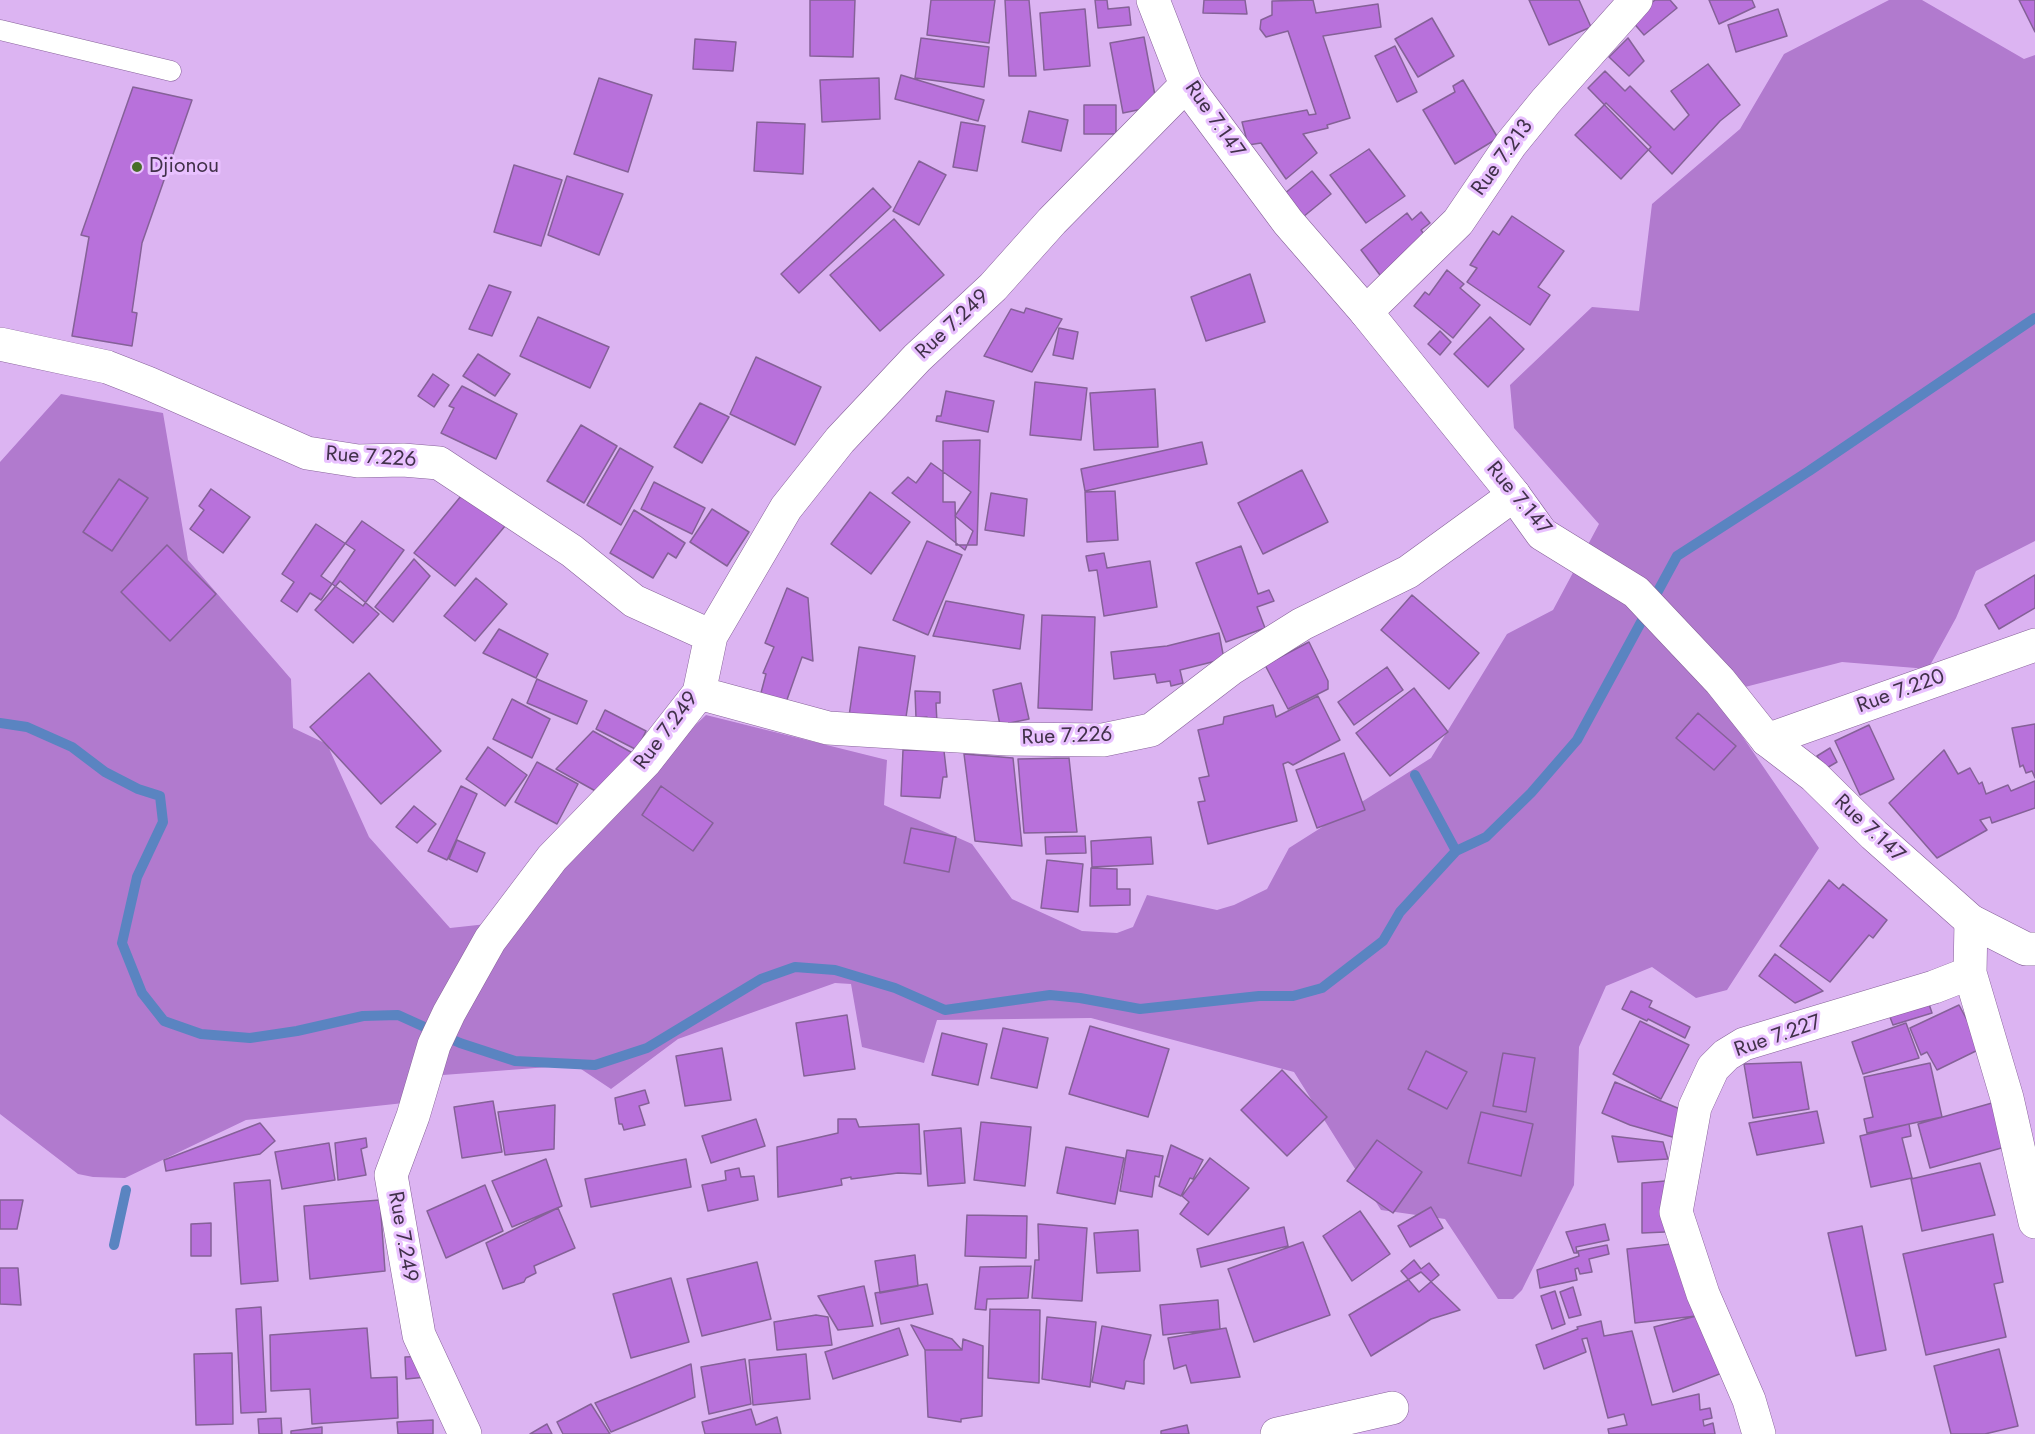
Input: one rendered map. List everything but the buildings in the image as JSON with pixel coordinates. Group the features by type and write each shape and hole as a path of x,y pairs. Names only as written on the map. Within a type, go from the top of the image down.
{"street":[{"name":"Rue 7.147","path":"1153,0 1186,86 1288,222 1366,312 1514,495 1542,534 1636,592 1720,681 1767,740 1814,776 1874,835 1971,921 2026,949 2035,949"},
{"name":"Rue 7.213","path":"1366,312 1458,222 1511,144 1636,0"},
{"name":"Rue 7.249","path":"465,1434 419,1335 391,1175 413,1116 434,1045 449,1013 490,940 552,858 645,762 699,693 711,636 786,508 840,440 917,358 993,287 1052,221 1186,86"},
{"name":"Rue 7.226","path":"0,344 107,367 148,382 307,453 358,461 403,460 439,463 572,551 634,601 711,636"},
{"name":"Rue 7.226","path":"699,693 828,728 1007,739 1093,740 1104,740 1151,730 1233,668 1302,624 1408,572 1514,495"},
{"name":"Rue 7.220","path":"1767,740 2035,645"},
{"path":"1971,921 1970,973 2007,1098 2035,1222"},
{"name":"Rue 7.227","path":"1759,1434 1749,1400 1703,1294 1676,1212 1695,1107 1713,1068 1726,1055 1744,1044 1934,987 1970,973"},
{"path":"1277,1434 1392,1408"}],"lane":[{"path":"0,30 171,71"}],"shaded area":[{"path":"1889,0 1922,0 2024,59 2035,55 2035,541 1976,571 1956,618 1928,669 1842,662 1714,695 1819,848 1727,990 1696,998 1652,967 1606,986 1579,1047 1574,1185 1522,1290 1513,1299 1498,1299 1445,1219 1381,1210 1294,1072 1091,1018 937,1020 924,1063 862,1047 851,984 835,983 678,1039 611,1089 575,1065 443,1075 404,1103 246,1120 125,1178 78,1174 0,1114 0,462 61,394 163,413 188,560 291,679 293,728 327,744 369,837 450,928 487,924 706,715 887,760 884,805 972,844 1012,899 1082,931 1117,933 1133,927 1147,895 1217,910 1234,905 1267,889 1289,848 1431,758 1507,634 1553,610 1599,524 1514,428 1510,385 1592,307 1639,311 1652,204 1740,129 1784,54"}],"waterway":[{"path":"0,723 27,727 72,747 105,772 138,789 160,796 163,822 137,877 122,943 142,993 164,1021 201,1034 250,1038 297,1031 363,1016 398,1015 460,1043 515,1061 595,1065 647,1048 761,979 795,967 835,970 895,988 945,1010 1050,995 1140,1009 1259,996 1293,996 1322,988 1383,941 1400,912 1456,851 1486,837 1531,793 1577,740 1677,556 1809,471 2035,318"},
{"path":"1415,775 1456,851"},
{"path":"114,1245 126,1190"}],"place":[{"name":"Djionou","path":"137,167"}]}
